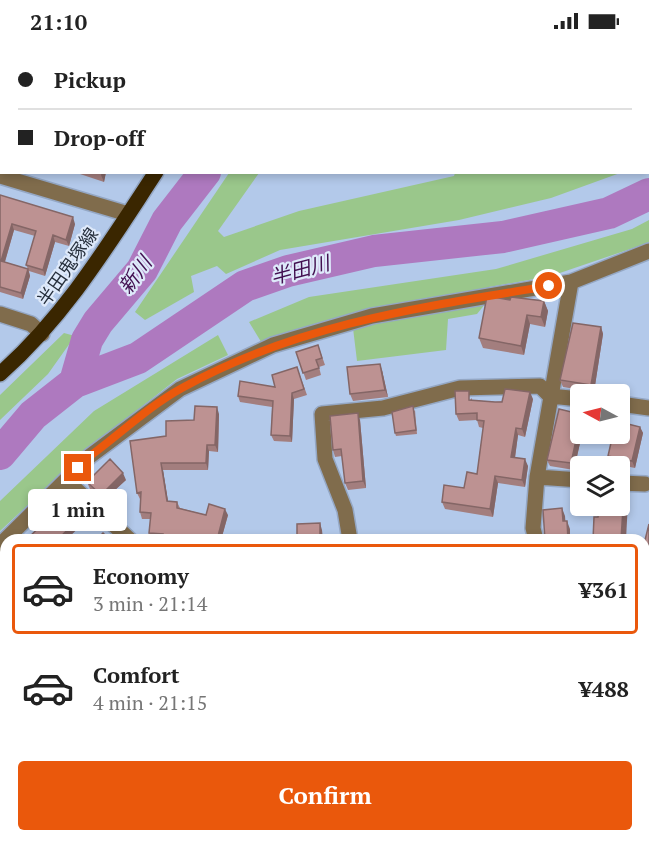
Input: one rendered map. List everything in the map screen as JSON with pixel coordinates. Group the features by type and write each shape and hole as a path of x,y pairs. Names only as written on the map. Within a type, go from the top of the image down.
{"main road":[{"name":"半田鬼塚線","path":"0,374 42,334 63,309 155,174"}],"street":[{"path":"0,176 128,214"},
{"path":"11,534 90,456 180,389 273,345 372,316 571,282 649,251"},
{"path":"534,534 537,477 571,282"},
{"path":"0,314 31,324 42,334"},
{"path":"349,534 345,510 325,459 322,414 383,408 460,388 540,386 550,396 570,398"},
{"path":"630,405 649,408"},
{"path":"537,477 570,479"},
{"path":"66,480 124,534"},
{"path":"630,483 645,484"}],"green space":[{"path":"228,174 258,174 218,231 224,237 299,211 455,174 617,174 551,198 459,220 280,250 226,274 217,266 191,276 194,292 145,320 135,312"},
{"path":"649,220 649,242 642,245 551,276 489,287 490,298 477,314 448,319 446,350 357,361 353,328 263,345 249,322 309,297 496,269 632,229"},
{"path":"64,333 75,336 48,374 0,420 0,395"},
{"path":"218,335 228,355 177,379 90,447 0,531 0,501 94,411"}],"building":[{"path":"0,195 73,217 66,240 53,235 43,270 26,265 36,231 12,224 1,261 28,269 21,293 0,287"},
{"path":"487,296 510,300 511,297 544,301 541,317 527,315 521,346 479,338"},
{"path":"573,323 601,327 591,384 560,380"},
{"path":"318,345 322,358 316,360 319,368 303,373 296,352"},
{"path":"380,364 385,390 350,394 347,367"},
{"path":"297,367 304,389 292,393 290,436 271,435 273,401 238,396 240,381 275,387 272,375"},
{"path":"505,389 530,392 522,429 516,428 511,457 525,459 522,480 495,476 490,509 442,502 444,485 464,488 467,472 477,474 484,421 477,420 477,413 456,414 455,391 469,391 469,400 502,402"},
{"path":"195,406 217,407 215,445 207,445 206,463 161,463 167,501 177,502 177,508 206,515 209,504 225,509 219,534 149,533 151,513 140,512 141,492 137,493 130,441 166,436 166,421 194,420"},
{"path":"413,406 416,430 395,433 392,412"},
{"path":"559,409 570,412 570,444 575,444 573,456 570,456 570,463 547,460"},
{"path":"358,413 363,481 345,483 341,449 333,450 330,416"},
{"path":"630,424 640,427 632,461 630,456 608,456 611,444 630,444"},
{"path":"110,459 123,473 101,495 87,482"},
{"path":"73,495 87,511 63,534 32,534"},
{"path":"562,508 563,521 567,521 568,534 545,534 543,510"},
{"path":"622,516 621,534 593,534 594,517"},
{"path":"320,523 320,534 297,534 297,524"}],"waterway":[{"name":"新川","path":"75,382 87,340 98,322 142,270 167,221 203,174"},
{"name":"半田川","path":"0,454 33,415 75,382 138,358 245,286 288,271 374,251 503,237 609,213 649,194"}],"route":[{"path":"78,468 90,456 180,389 273,345 372,316 549,286"}]}
